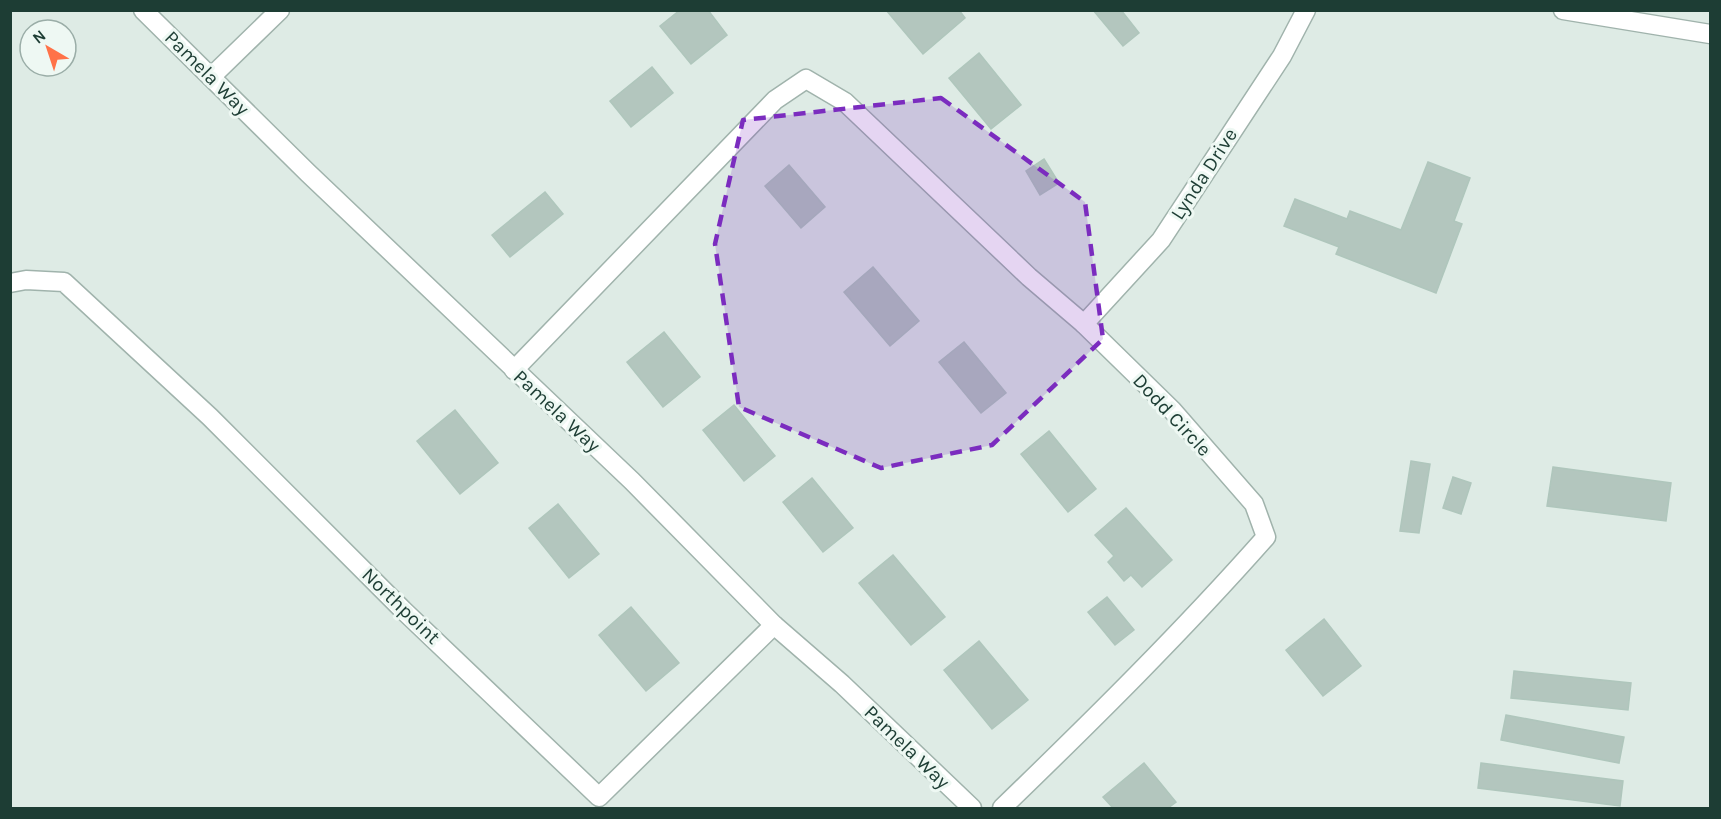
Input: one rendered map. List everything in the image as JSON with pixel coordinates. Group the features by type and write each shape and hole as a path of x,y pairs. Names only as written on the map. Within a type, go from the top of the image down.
{"street":[{"name":"Pamela Way","path":"143,10 308,173 632,481 774,625 842,684 972,808"},
{"path":"211,77 280,10"},
{"name":"Lynda Drive","path":"1084,324 1161,240 1282,56 1306,10"},
{"path":"1563,10 1710,34"},
{"name":"Dodd Circle","path":"514,370 775,100 806,79 844,102 1029,278 1084,324 1172,410 1254,504 1266,537 1184,628 1112,702 1002,808"},
{"name":"Northpoint","path":"10,283 26,280 64,282 210,417 404,610 599,797 774,625"}],"highlighted area":[{"path":"941,98 1085,202 1103,339 992,445 881,468 739,407 715,244 743,120"}],"building":[{"path":"680,10 708,10 727,35 691,64 660,26"},
{"path":"886,10 959,10 965,18 923,54"},
{"path":"1093,10 1121,10 1139,33 1123,46"},
{"path":"979,53 1021,105 991,129 949,78"},
{"path":"652,67 673,93 631,127 610,101"},
{"path":"1044,159 1059,183 1040,195 1026,171"},
{"path":"1428,162 1470,178 1454,221 1462,224 1436,293 1336,254 1339,247 1284,226 1295,199 1347,219 1350,211 1401,230"},
{"path":"789,165 825,207 801,228 765,186"},
{"path":"545,192 563,214 510,257 492,235"},
{"path":"873,267 919,321 890,346 844,292"},
{"path":"664,332 700,377 663,407 627,362"},
{"path":"964,342 1006,393 981,413 939,362"},
{"path":"734,405 775,456 744,481 703,430"},
{"path":"455,410 498,463 460,494 417,441"},
{"path":"1049,431 1096,489 1068,512 1021,454"},
{"path":"1411,461 1430,464 1419,533 1400,531"},
{"path":"1553,467 1671,483 1666,521 1547,506"},
{"path":"1453,477 1471,483 1461,514 1443,508"},
{"path":"812,478 853,528 823,552 783,502"},
{"path":"558,504 599,554 569,578 529,528"},
{"path":"1126,508 1172,560 1142,587 1131,575 1124,581 1108,562 1114,556 1095,535"},
{"path":"893,555 945,617 911,645 859,583"},
{"path":"1107,597 1134,630 1115,645 1088,612"},
{"path":"631,607 679,663 646,691 599,635"},
{"path":"1324,619 1361,666 1323,696 1286,650"},
{"path":"979,641 1028,700 992,729 944,670"},
{"path":"1514,671 1631,683 1628,710 1511,698"},
{"path":"1506,715 1624,737 1619,763 1501,740"},
{"path":"1144,763 1176,802 1168,808 1113,808 1103,797"},
{"path":"1481,763 1623,781 1620,806 1478,788"}]}
